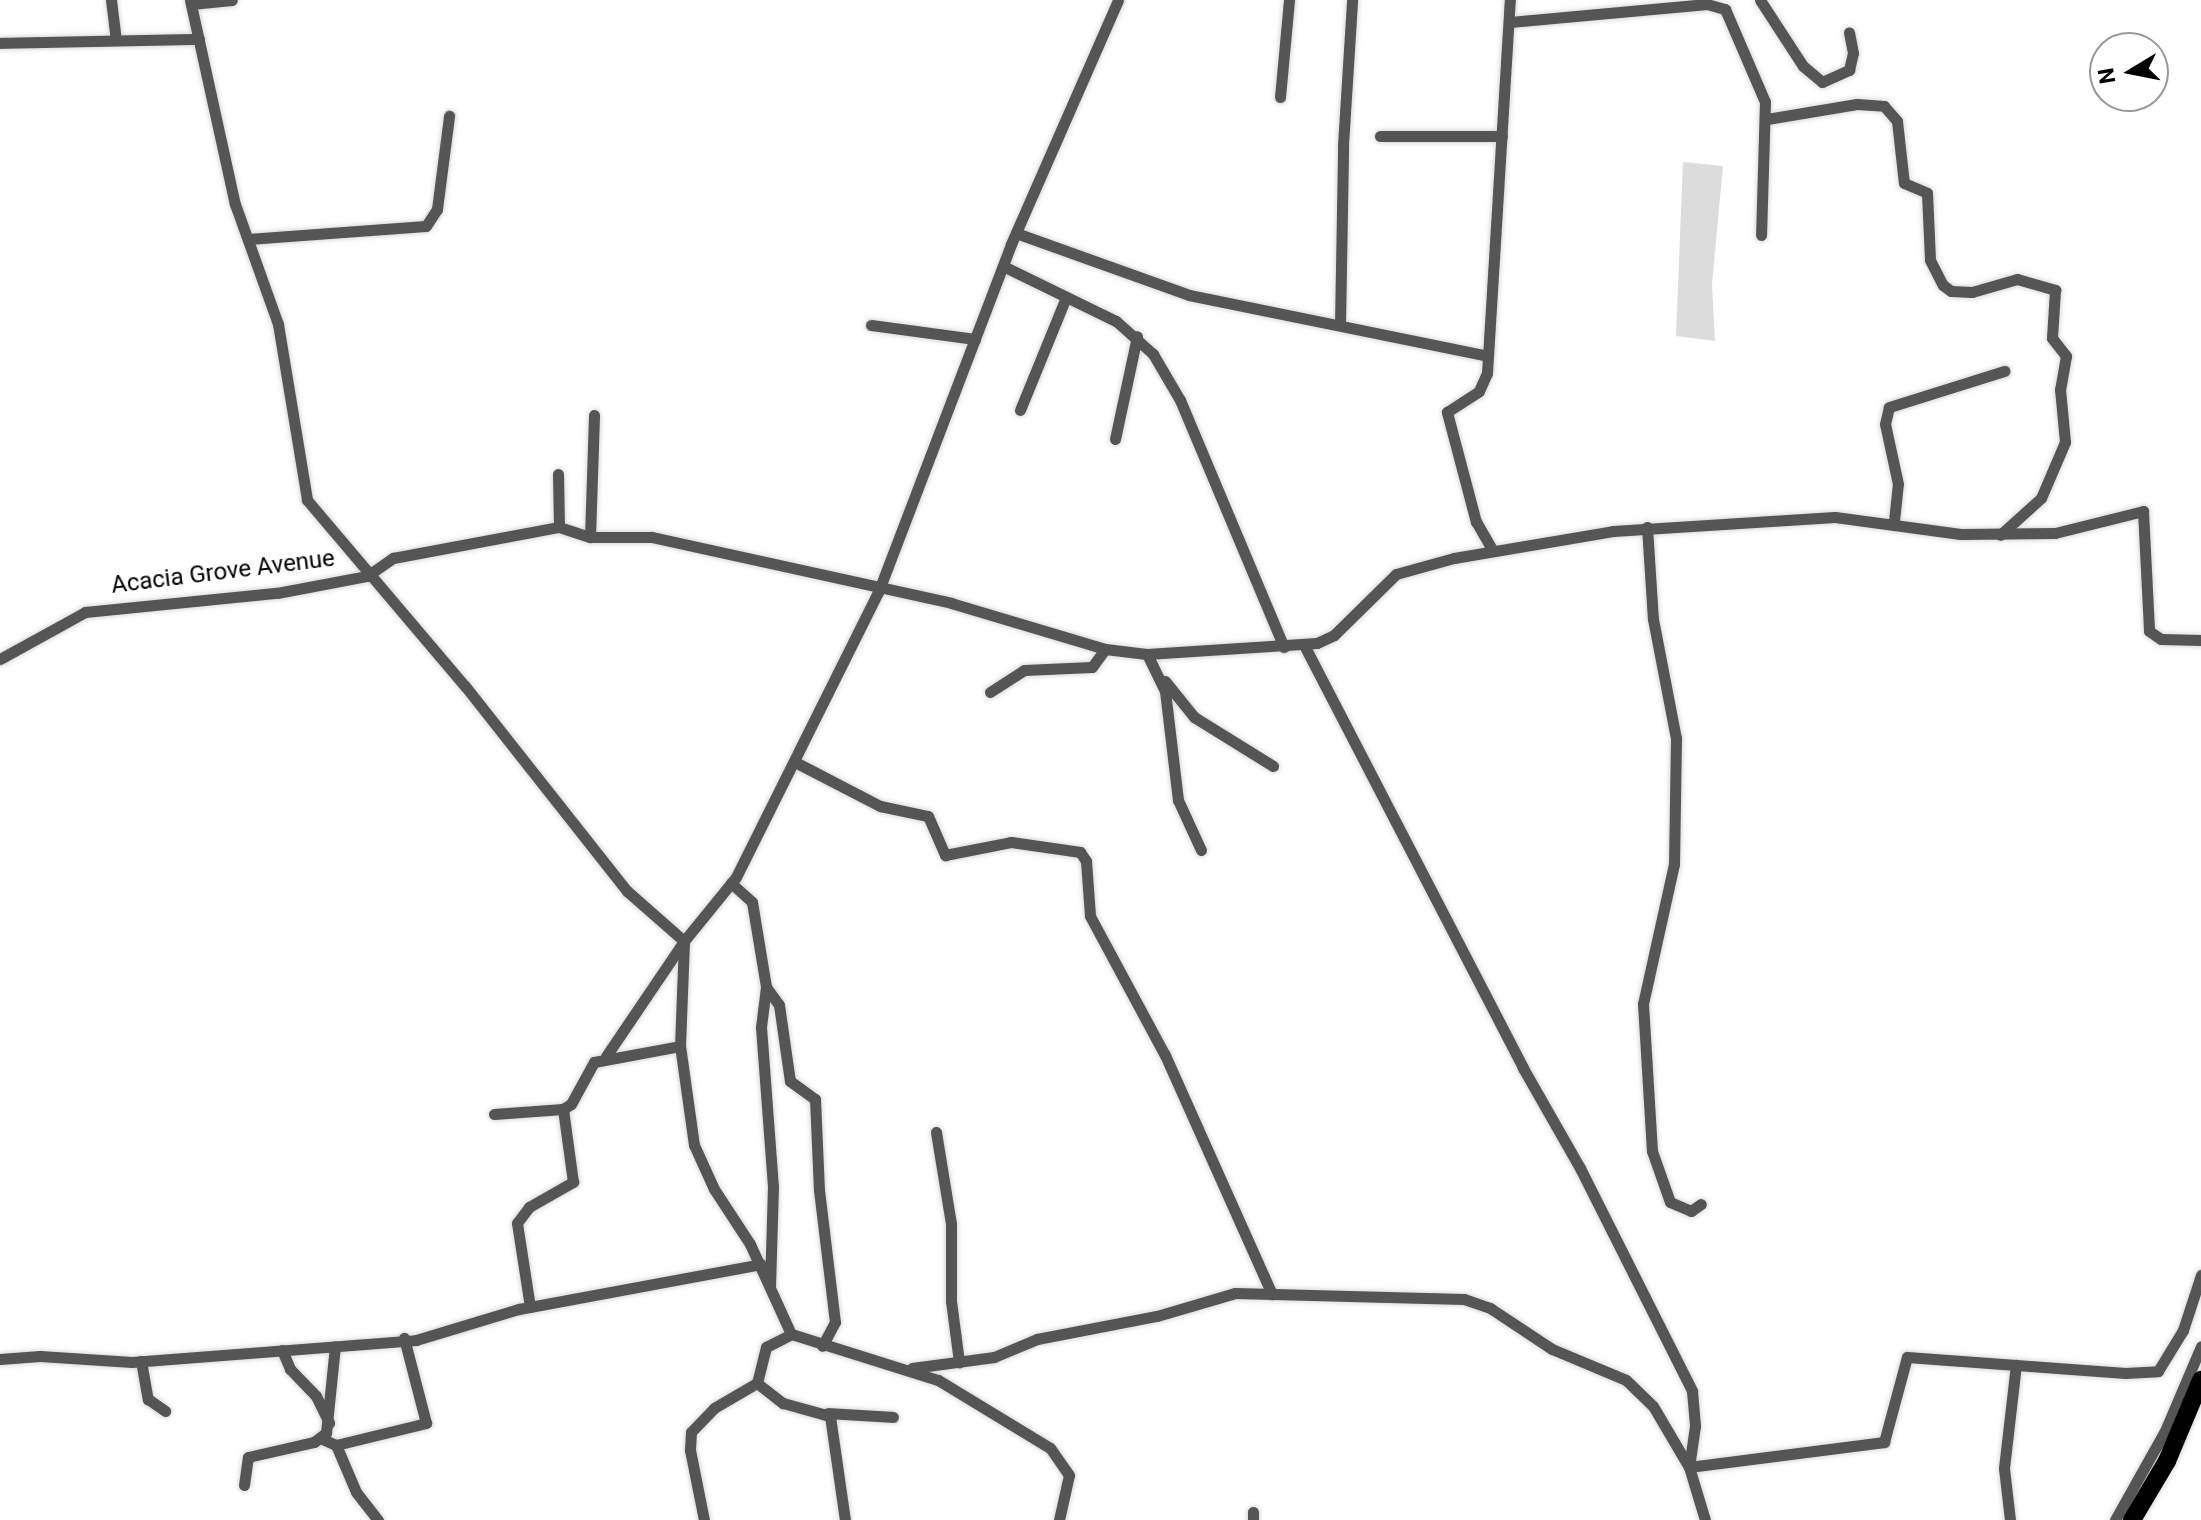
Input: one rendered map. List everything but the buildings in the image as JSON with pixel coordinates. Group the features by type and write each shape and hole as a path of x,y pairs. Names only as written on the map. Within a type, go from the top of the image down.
{"main road":[{"path":"2132,1520 2167,1461 2201,1380"}],"street":[{"path":"111,0 116,38"},
{"path":"232,0 190,2 228,176 278,324 307,500 367,576 465,686 627,891 684,941"},
{"path":"606,1056 684,941 731,883 795,762 879,590 1016,233 1118,0"},
{"path":"1280,97 1289,0"},
{"path":"1340,325 1342,159 1352,0"},
{"path":"1493,551 1476,522 1447,412 1482,387 1488,356 1510,0"},
{"path":"1760,0 1803,66 1822,82 1849,70 1849,32"},
{"path":"1510,22 1718,5 1732,18 1760,86 1767,119 1761,235"},
{"path":"0,43 116,38 199,39"},
{"path":"1767,119 1857,104 1884,106 1897,121 1904,183 1927,193 1930,260 1943,285 1951,291 1972,292 2017,279 2055,290 2052,338 2066,356 2060,389 2065,442 2041,498 2000,535"},
{"path":"248,239 426,226 437,209 449,116"},
{"path":"1380,136 1502,136"},
{"path":"1016,233 1189,295 1488,356"},
{"path":"1003,266 1137,336 1180,400 1284,647"},
{"path":"1020,410 1066,297"},
{"path":"871,325 975,339"},
{"path":"1115,439 1137,336"},
{"path":"1894,521 1898,484 1885,424 1889,407 2004,371"},
{"path":"590,537 594,415"},
{"path":"558,474 559,527"},
{"name":"Acacia Grove Avenue","path":"0,659 85,612 277,593 367,576 393,558 559,527 590,537 652,537 879,590 951,603 1105,649 1147,654 1304,645 1334,635 1396,574 1493,551 1647,527 1809,517 1894,521 2000,535 2075,531 2143,511 2149,631 2161,639 2201,640"},
{"path":"1647,527 1653,619 1676,738 1674,864 1643,1004 1652,1151 1670,1202 1691,1211 1701,1204"},
{"path":"1304,645 1692,1391 1695,1426 1689,1467"},
{"path":"990,692 1024,670 1092,667 1105,649"},
{"path":"1147,654 1194,717 1273,766"},
{"path":"1162,677 1178,800 1201,850"},
{"path":"795,762 880,806 928,816 945,855 1023,842 1084,856 1090,916 1165,1055 1272,1294"},
{"path":"731,883 752,902 766,987 761,1017 773,1186 769,1286"},
{"path":"684,941 680,1046 686,1112 701,1164 761,1264 791,1334 822,1346 908,1369 981,1401 1059,1457 1069,1475 1059,1520"},
{"path":"766,987 779,1005 792,1085 811,1091 815,1099 835,1322 822,1346"},
{"path":"494,1114 563,1109 571,1104 594,1062 606,1056 680,1046"},
{"path":"530,1307 517,1223 529,1207 573,1182 563,1109"},
{"path":"936,1132 951,1224 951,1301 959,1362"},
{"path":"0,1359 40,1356 141,1361 404,1338 416,1340 530,1307 761,1264"},
{"path":"1689,1467 1884,1442 1907,1357 2158,1371 2183,1330 2201,1275"},
{"path":"908,1369 994,1357 1037,1339 1157,1316 1216,1296 1272,1294 1322,1299 1436,1296 1490,1308 1552,1349 1626,1380 1653,1406 1689,1467 1705,1520"},
{"path":"702,1519 690,1450 691,1432 714,1408 757,1383 766,1347 791,1334"},
{"path":"244,1485 248,1457 322,1439 336,1445 426,1423 404,1338"},
{"path":"322,1439 329,1424 335,1346"},
{"path":"2115,1520 2165,1431 2201,1346"},
{"path":"282,1350 290,1369 316,1396 329,1424"},
{"path":"141,1361 148,1399 165,1411"},
{"path":"2010,1520 2004,1468 2016,1365"},
{"path":"757,1383 783,1403 828,1413 893,1417"},
{"path":"828,1413 845,1520"},
{"path":"336,1445 356,1492 378,1520"}],"shaded area":[{"path":"1683,162 1723,166 1712,284 1715,341 1676,336"}]}
